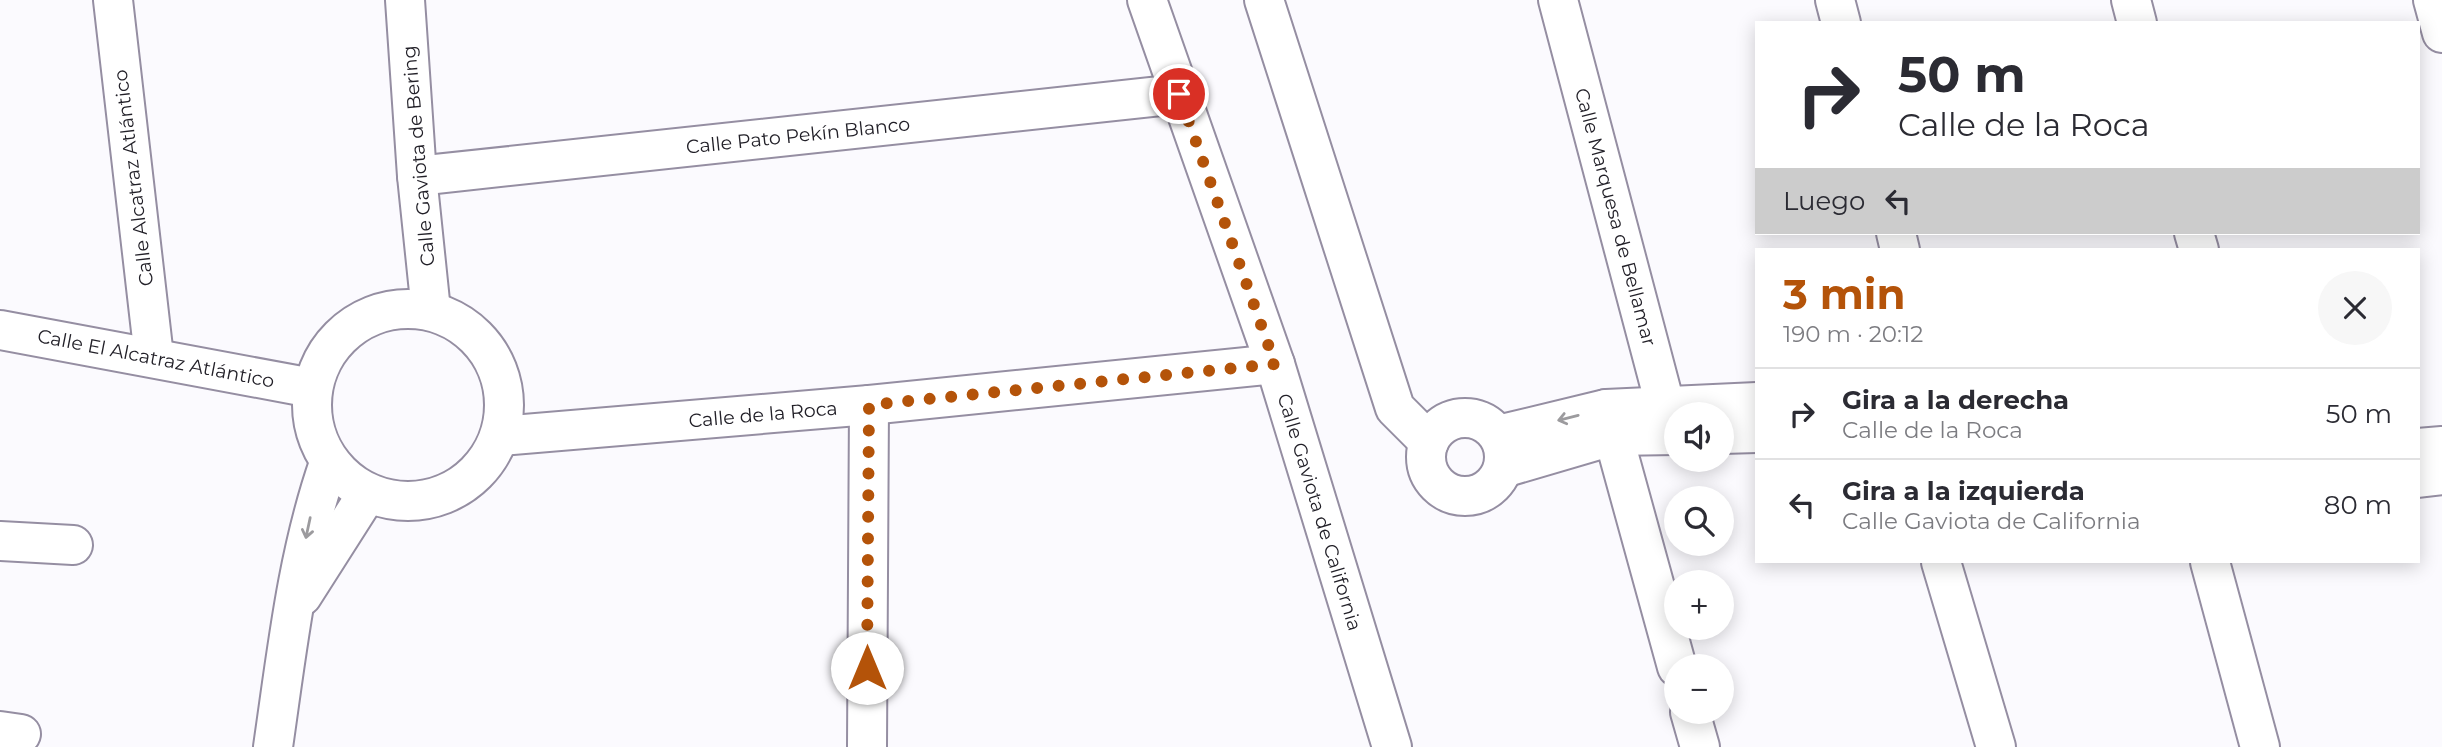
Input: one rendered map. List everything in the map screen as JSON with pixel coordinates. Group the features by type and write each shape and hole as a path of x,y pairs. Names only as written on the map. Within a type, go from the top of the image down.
{"street":[{"name":"Calle Alcatraz Atlántico","path":"113,0 154,357"},
{"name":"Calle Gaviota de Bering","path":"405,0 417,176 431,311"},
{"name":"Calle Gaviota de California","path":"1147,0 1275,364 1392,747"},
{"path":"1264,0 1395,408 1429,442"},
{"name":"Calle Marquesa de Bellamar","path":"1558,0 1666,402"},
{"path":"1835,0 1840,21"},
{"path":"2131,0 2136,21"},
{"path":"2433,0 2442,33"},
{"name":"Calle Pato Pekín Blanco","path":"417,176 1179,94"},
{"path":"405,309 431,311 461,324 484,345 500,373 505,405 501,436 486,465 461,487 441,496 431,500 398,502 367,494 329,463 313,427 312,388 320,363 335,341 355,324 379,313 405,309"},
{"name":"Calle El Alcatraz Atlántico","path":"0,330 312,388"},
{"name":"Calle de la Roca","path":"501,436 869,405 1275,364"},
{"path":"1734,408 1755,403"},
{"path":"867,747 869,405"},
{"path":"1464,417 1481,420 1501,451 1490,487 1479,494 1458,495 1443,489 1428,470 1429,442 1448,421 1464,417"},
{"path":"1501,451 1609,423 1664,425"},
{"path":"1609,423 1673,654"},
{"path":"1734,434 1755,433"},
{"path":"2420,448 2442,446"},
{"path":"273,747 292,613 309,520 329,463"},
{"path":"2420,478 2442,475"},
{"path":"292,613 367,494"},
{"path":"0,541 73,545"},
{"path":"1941,563 1996,747"},
{"path":"2210,563 2260,747"},
{"path":"1693,724 1700,747"}],"route":[{"path":"867,668 869,405 1275,364 1179,94"}]}
